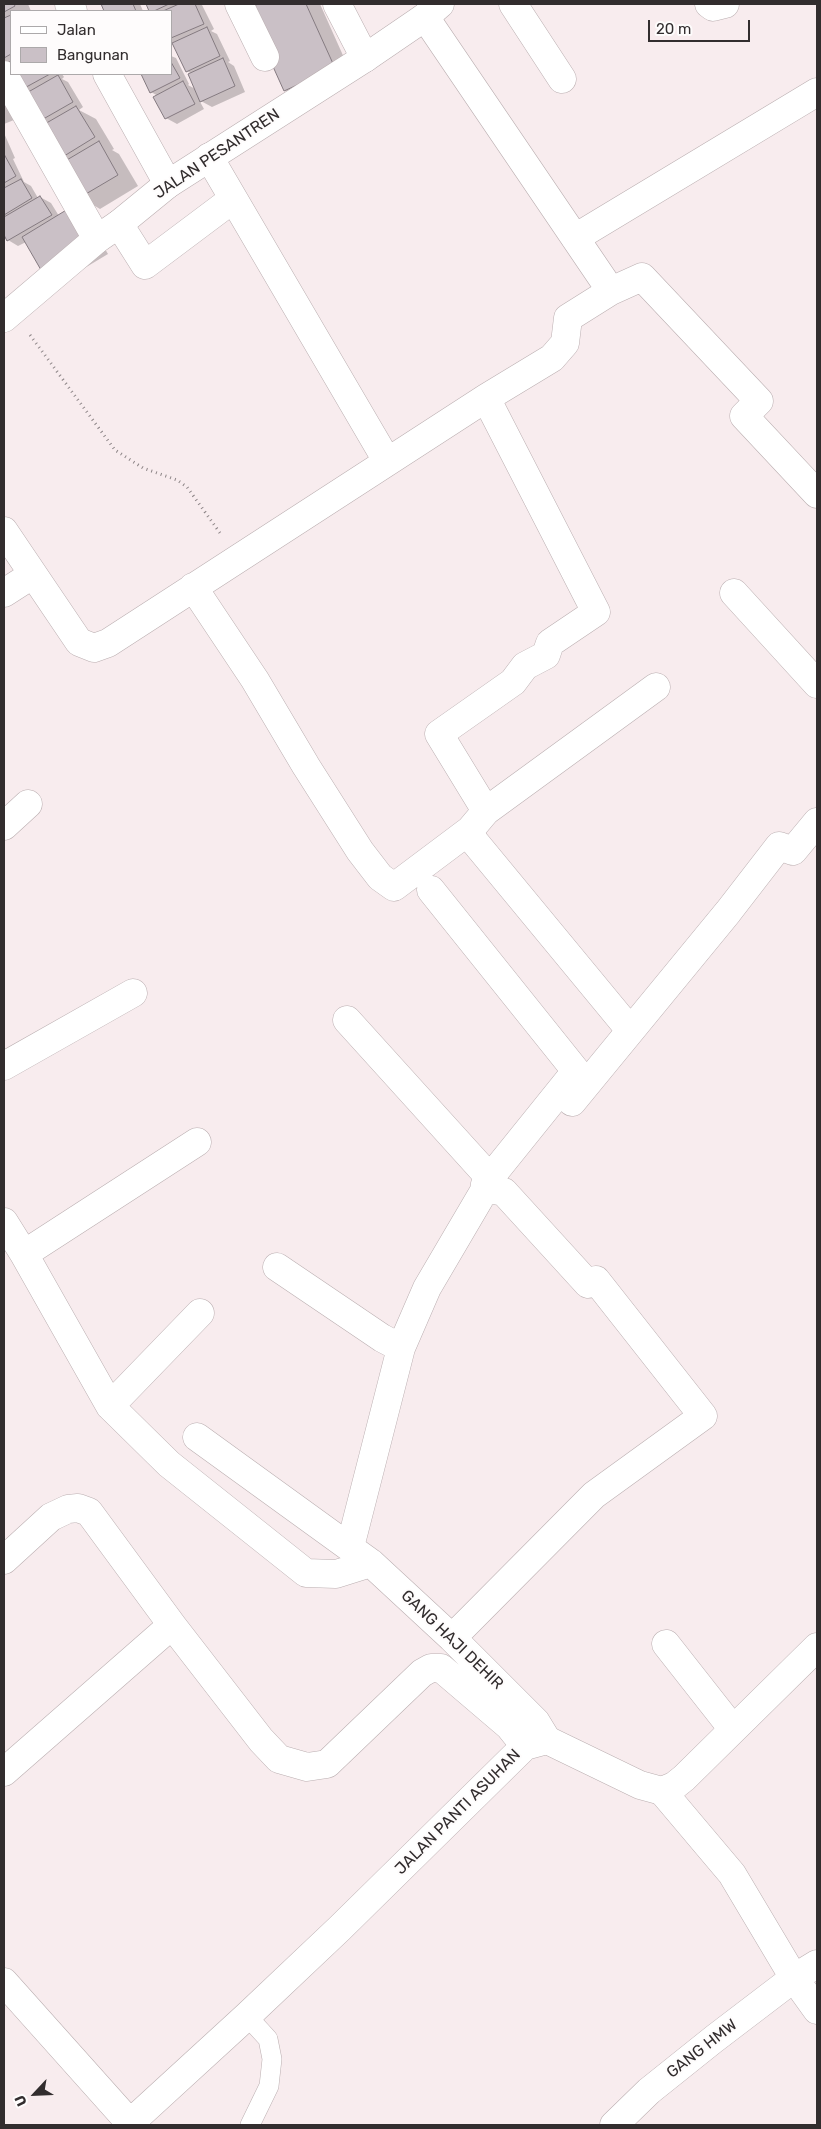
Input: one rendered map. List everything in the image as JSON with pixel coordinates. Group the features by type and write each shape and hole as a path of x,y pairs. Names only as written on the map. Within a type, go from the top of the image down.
{"street":[{"path":"239,4 265,57"},
{"path":"338,4 365,58"},
{"path":"513,4 562,79"},
{"path":"709,4 720,6 725,4"},
{"path":"433,10 575,238 611,291"},
{"name":"JALAN PESANTREN","path":"8,314 168,184 365,58 433,10"},
{"path":"4,75 108,231 145,265 233,198"},
{"path":"108,75 168,184"},
{"path":"575,238 817,92"},
{"path":"209,157 387,462"},
{"path":"4,531 79,642 94,648 108,643 486,398 552,358 565,343 568,318 611,291 642,277 759,401 744,416 817,494"},
{"path":"486,398 596,612 550,643 546,655 525,666 513,682 439,734 478,820 474,841 630,1030"},
{"path":"4,593 32,575"},
{"path":"193,587 254,680 336,813 380,877 394,887 478,820 656,687"},
{"path":"734,593 817,684"},
{"path":"4,826 28,804"},
{"path":"490,1186 586,1086 728,912 779,846 792,851 817,822"},
{"path":"4,1222 110,1406 169,1464 306,1573 336,1574 360,1555 401,1348 427,1288 490,1186 576,1071 431,890"},
{"path":"4,1066 133,993"},
{"path":"347,1020 490,1186 504,1192 588,1284 596,1280 703,1416 594,1495 452,1638"},
{"path":"24,1254 197,1142"},
{"path":"277,1267 382,1338 401,1348"},
{"path":"110,1406 200,1313"},
{"name":"GANG HAJI DEHIR","path":"197,1437 360,1555 452,1638 536,1722 536,1743"},
{"path":"4,1560 51,1517 68,1509 78,1508 89,1512 172,1625 261,1740 279,1759 307,1767 327,1764 422,1673 431,1668 440,1668 509,1726 536,1743 640,1786 662,1791 674,1786 684,1778 732,1728 817,1647"},
{"path":"4,1772 172,1625"},
{"path":"666,1644 732,1728"},
{"name":"JALAN PANTI ASUHAN","path":"129,2124 247,2016 536,1743"},
{"path":"662,1791 732,1874 806,1971 817,2010"},
{"name":"GANG HMW","path":"614,2125 649,2091 806,1971"},
{"path":"4,1982 129,2124"}],"lane":[{"path":"247,2016 268,2038 272,2059 269,2086 250,2125"}],"path":[{"path":"8,314 115,450 143,468 176,480 187,487 238,558"}],"building":[{"path":"4,4 14,4 15,6 4,12"},
{"path":"101,4 133,4 136,10 104,10"},
{"path":"146,4 169,4 156,10 149,10"},
{"path":"179,4 195,4 204,24 172,38 172,10 165,10"},
{"path":"258,4 306,4 335,68 284,91 247,9"},
{"path":"10,15 10,55 4,58 4,18"},
{"path":"207,27 220,56 186,72 172,43"},
{"path":"223,58 235,86 200,102 188,74"},
{"path":"10,62 10,74 5,64"},
{"path":"172,64 180,78 150,93 141,75 172,75"},
{"path":"11,75 48,75 19,91"},
{"path":"58,75 73,102 38,122 23,95"},
{"path":"183,81 195,104 165,119 153,97"},
{"path":"76,106 95,137 56,161 36,129"},
{"path":"99,141 118,175 79,198 60,164"},
{"path":"4,154 16,176 4,183"},
{"path":"21,179 32,198 4,215 4,188"},
{"path":"40,196 52,215 7,241 4,235 4,217"},
{"path":"68,209 88,242 41,270 22,237"}]}
